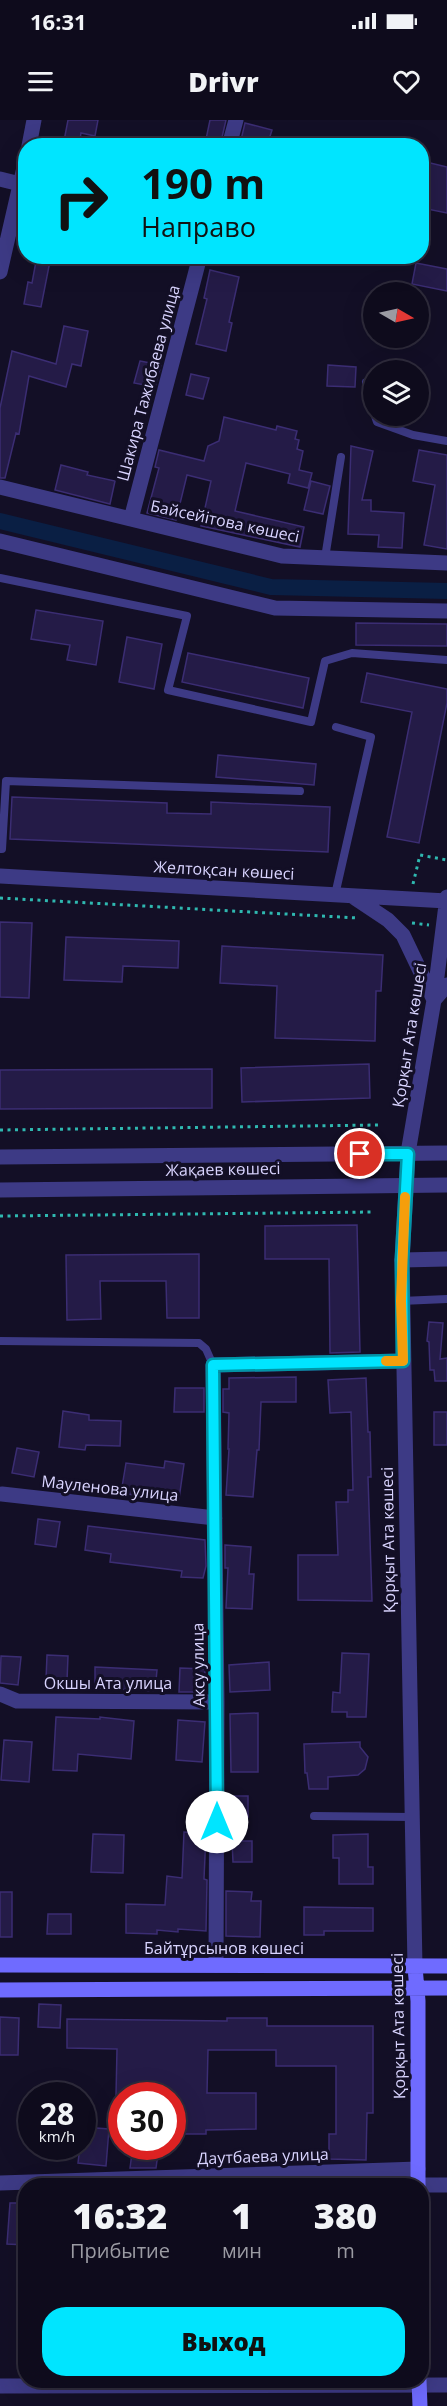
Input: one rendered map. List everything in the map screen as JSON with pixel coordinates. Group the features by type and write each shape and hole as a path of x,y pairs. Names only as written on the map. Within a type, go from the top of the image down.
{"main road":[{"name":"Байтұрсынов көшесі","path":"0,1965 447,1966"},
{"name":"Қорқыт Ата көшесі","path":"415,1967 418,2178"},
{"path":"0,1990 447,1988"},
{"path":"419,2388 420,2406"}],"street":[{"path":"31,138 34,120"},
{"path":"231,138 236,120"},
{"path":"0,179 18,184"},
{"path":"0,272 18,193"},
{"name":"Шакира Тажибаева улица","path":"131,519 198,264"},
{"name":"Байсейітова көшесі","path":"0,487 282,556 447,564"},
{"path":"0,541 275,608 447,611"},
{"name":"Желтоқсан көшесі","path":"0,876 447,900"},
{"path":"351,896 388,920 403,935 434,1000 447,985"},
{"name":"Қорқыт Ата көшесі","path":"415,1967 402,1260 408,1154 434,1000 447,900"},
{"name":"Жақаев көшесі","path":"0,1157 447,1153"},
{"name":"Жақаев көшесі","path":"0,1190 447,1185"},
{"path":"402,1260 447,1259"},
{"path":"213,1365 403,1361"},
{"name":"Аксу улица","path":"213,1365 217,1702 216,1965"},
{"name":"Мауленова улица","path":"2,1494 215,1518"},
{"name":"Окшы Ата улица","path":"0,1694 17,1701 217,1702"},
{"name":"Даутбаева улица","path":"149,2178 418,2169"},
{"name":"Даутбаева улица","path":"0,2183 18,2182"},
{"path":"429,2185 447,2185"},
{"path":"429,2384 447,2385"},
{"path":"0,2386 18,2386"}],"lane":[{"path":"388,426 413,435 447,441"},
{"path":"326,558 341,457"},
{"path":"0,578 187,616 168,690 310,722 325,660 352,653 447,660"},
{"path":"335,895 371,737 336,727"},
{"path":"0,849 2,849 6,781 300,791"},
{"path":"401,1301 447,1299"},
{"path":"0,1341 199,1343 206,1348 213,1365"},
{"path":"314,1816 412,1817"}],"path":[{"path":"0,898 388,920"},
{"path":"405,922 442,927"},
{"path":"0,1130 378,1125"},
{"path":"0,1216 374,1212"}],"building":[{"path":"68,120 98,120 95,136 81,133 80,138 65,138"},
{"path":"210,120 226,120 222,138 206,138"},
{"path":"245,123 272,130 270,138 241,138"},
{"path":"429,163 447,167 447,213 429,209"},
{"path":"36,264 49,264 41,307 24,304 28,282 32,283"},
{"path":"416,264 447,269 447,291 429,287 429,282 412,282"},
{"path":"210,270 239,277 229,322 232,323 226,351 196,344 207,299 204,298"},
{"path":"64,326 88,331 81,366 72,364 66,387 29,376 19,434 16,433 5,478 0,478 0,408 12,351 56,364"},
{"path":"140,361 161,365 155,387 134,383"},
{"path":"328,365 356,367 355,387 327,386"},
{"path":"191,374 209,378 203,399 186,395"},
{"path":"224,417 276,430 277,426 297,431 295,439 299,440 297,449 303,451 299,470 312,473 308,488 288,483 290,474 246,463 235,511 304,527 300,547 201,526 211,481 187,475 176,520 147,513 159,468 155,467 159,450 204,461 208,446 219,441"},
{"path":"351,446 373,451 362,500 371,500 371,511 404,513 402,548 378,547 379,535 348,534"},
{"path":"419,450 447,455 447,549 424,545 435,485 413,481"},
{"path":"61,465 88,472 87,475 115,481 110,504 55,490"},
{"path":"311,481 330,486 323,514 304,510"},
{"path":"36,610 103,621 96,665 67,660 70,645 31,639"},
{"path":"356,623 447,624 447,646 356,645"},
{"path":"127,637 162,644 154,689 119,682"},
{"path":"188,653 309,678 303,708 182,682"},
{"path":"367,673 447,689 447,703 419,843 387,837 412,712 361,702"},
{"path":"218,755 316,764 314,785 216,777"},
{"path":"12,797 167,803 167,813 211,814 211,802 330,807 328,852 10,839"},
{"path":"0,922 32,923 29,998 0,997"},
{"path":"66,937 179,941 178,968 123,966 122,982 64,980"},
{"path":"222,946 383,955 381,991 376,991 375,1041 275,1038 277,986 220,983"},
{"path":"369,1064 370,1098 242,1102 241,1068"},
{"path":"212,1069 212,1108 0,1109 0,1070"},
{"path":"357,1225 360,1352 330,1353 329,1259 265,1259 265,1226"},
{"path":"199,1254 199,1318 167,1318 166,1281 100,1281 101,1319 67,1320 66,1255"},
{"path":"429,1322 443,1323 440,1359 447,1358 447,1381 435,1381 434,1370 430,1370 429,1342 427,1341"},
{"path":"296,1377 296,1402 261,1402 259,1450 257,1450 253,1497 226,1495 229,1413 223,1412 223,1389 229,1389 229,1378"},
{"path":"366,1378 368,1432 370,1432 371,1477 368,1477 372,1601 298,1600 298,1555 338,1555 336,1502 348,1502 348,1490 353,1490 351,1412 330,1413 328,1380"},
{"path":"175,1388 204,1388 204,1412 174,1412"},
{"path":"63,1411 89,1415 89,1420 121,1421 120,1446 86,1445 85,1450 59,1447"},
{"path":"434,1412 447,1412 447,1445 434,1445"},
{"path":"17,1448 39,1452 34,1477 12,1473"},
{"path":"165,1461 184,1464 179,1499 149,1494 148,1497 121,1493 126,1463 164,1468"},
{"path":"38,1519 60,1522 56,1547 35,1544"},
{"path":"88,1526 205,1540 206,1566 203,1578 181,1577 182,1571 110,1562 111,1554 85,1550"},
{"path":"225,1545 251,1547 249,1574 254,1574 252,1609 226,1608 228,1568 225,1568"},
{"path":"342,1653 369,1654 366,1717 347,1717 347,1712 332,1712 333,1692 340,1693"},
{"path":"47,1655 68,1656 67,1681 46,1680"},
{"path":"1,1656 21,1657 18,1685 0,1683"},
{"path":"269,1662 270,1690 230,1692 229,1665"},
{"path":"95,1667 157,1670 155,1691 95,1688"},
{"path":"180,1668 205,1669 204,1692 179,1692"},
{"path":"258,1713 258,1772 231,1772 230,1714"},
{"path":"56,1717 100,1719 100,1717 134,1721 131,1759 78,1754 77,1771 53,1770"},
{"path":"178,1720 205,1722 202,1762 176,1760"},
{"path":"4,1740 32,1742 29,1782 1,1780"},
{"path":"360,1742 360,1747 368,1757 365,1769 358,1775 328,1777 328,1789 309,1789 307,1773 305,1773 304,1744"},
{"path":"231,1796 248,1796 248,1817 231,1817"},
{"path":"184,1832 206,1833 204,1879 207,1880 206,1931 178,1929 178,1932 157,1930 157,1934 126,1933 126,1904 165,1905 167,1876 182,1878"},
{"path":"93,1834 124,1835 123,1873 91,1872"},
{"path":"368,1834 368,1867 373,1867 373,1884 339,1884 339,1858 333,1858 333,1835"},
{"path":"232,1841 252,1841 252,1862 233,1862"},
{"path":"226,1891 252,1892 251,1901 261,1901 260,1937 226,1936"},
{"path":"0,1892 12,1892 12,1937 0,1937"},
{"path":"304,1907 373,1908 373,1931 324,1931 324,1935 304,1935"},
{"path":"48,1914 71,1914 71,1934 47,1934"},
{"path":"39,2004 61,2005 60,2028 38,2027"},
{"path":"0,2017 19,2018 18,2055 0,2055"},
{"path":"227,2018 267,2018 267,2026 373,2026 373,2113 367,2113 366,2160 329,2159 329,2134 336,2134 336,2066 276,2066 276,2050 208,2050 207,2093 256,2093 256,2129 206,2130 206,2134 186,2134 186,2082 116,2082 117,2049 67,2048 67,2019 227,2021"},
{"path":"96,2128 108,2129 106,2166 78,2163 78,2160 96,2160"},
{"path":"131,2160 157,2160 156,2168 130,2168"},
{"path":"10,2203 18,2203 18,2245 7,2244"}],"waterway":[{"path":"0,521 271,587 447,591"}],"slow traffic":[{"path":"386,1361 403,1361 401,1301 405,1197"}],"route":[{"path":"217,1822 213,1365 403,1361 401,1301 408,1154 360,1154"}]}
